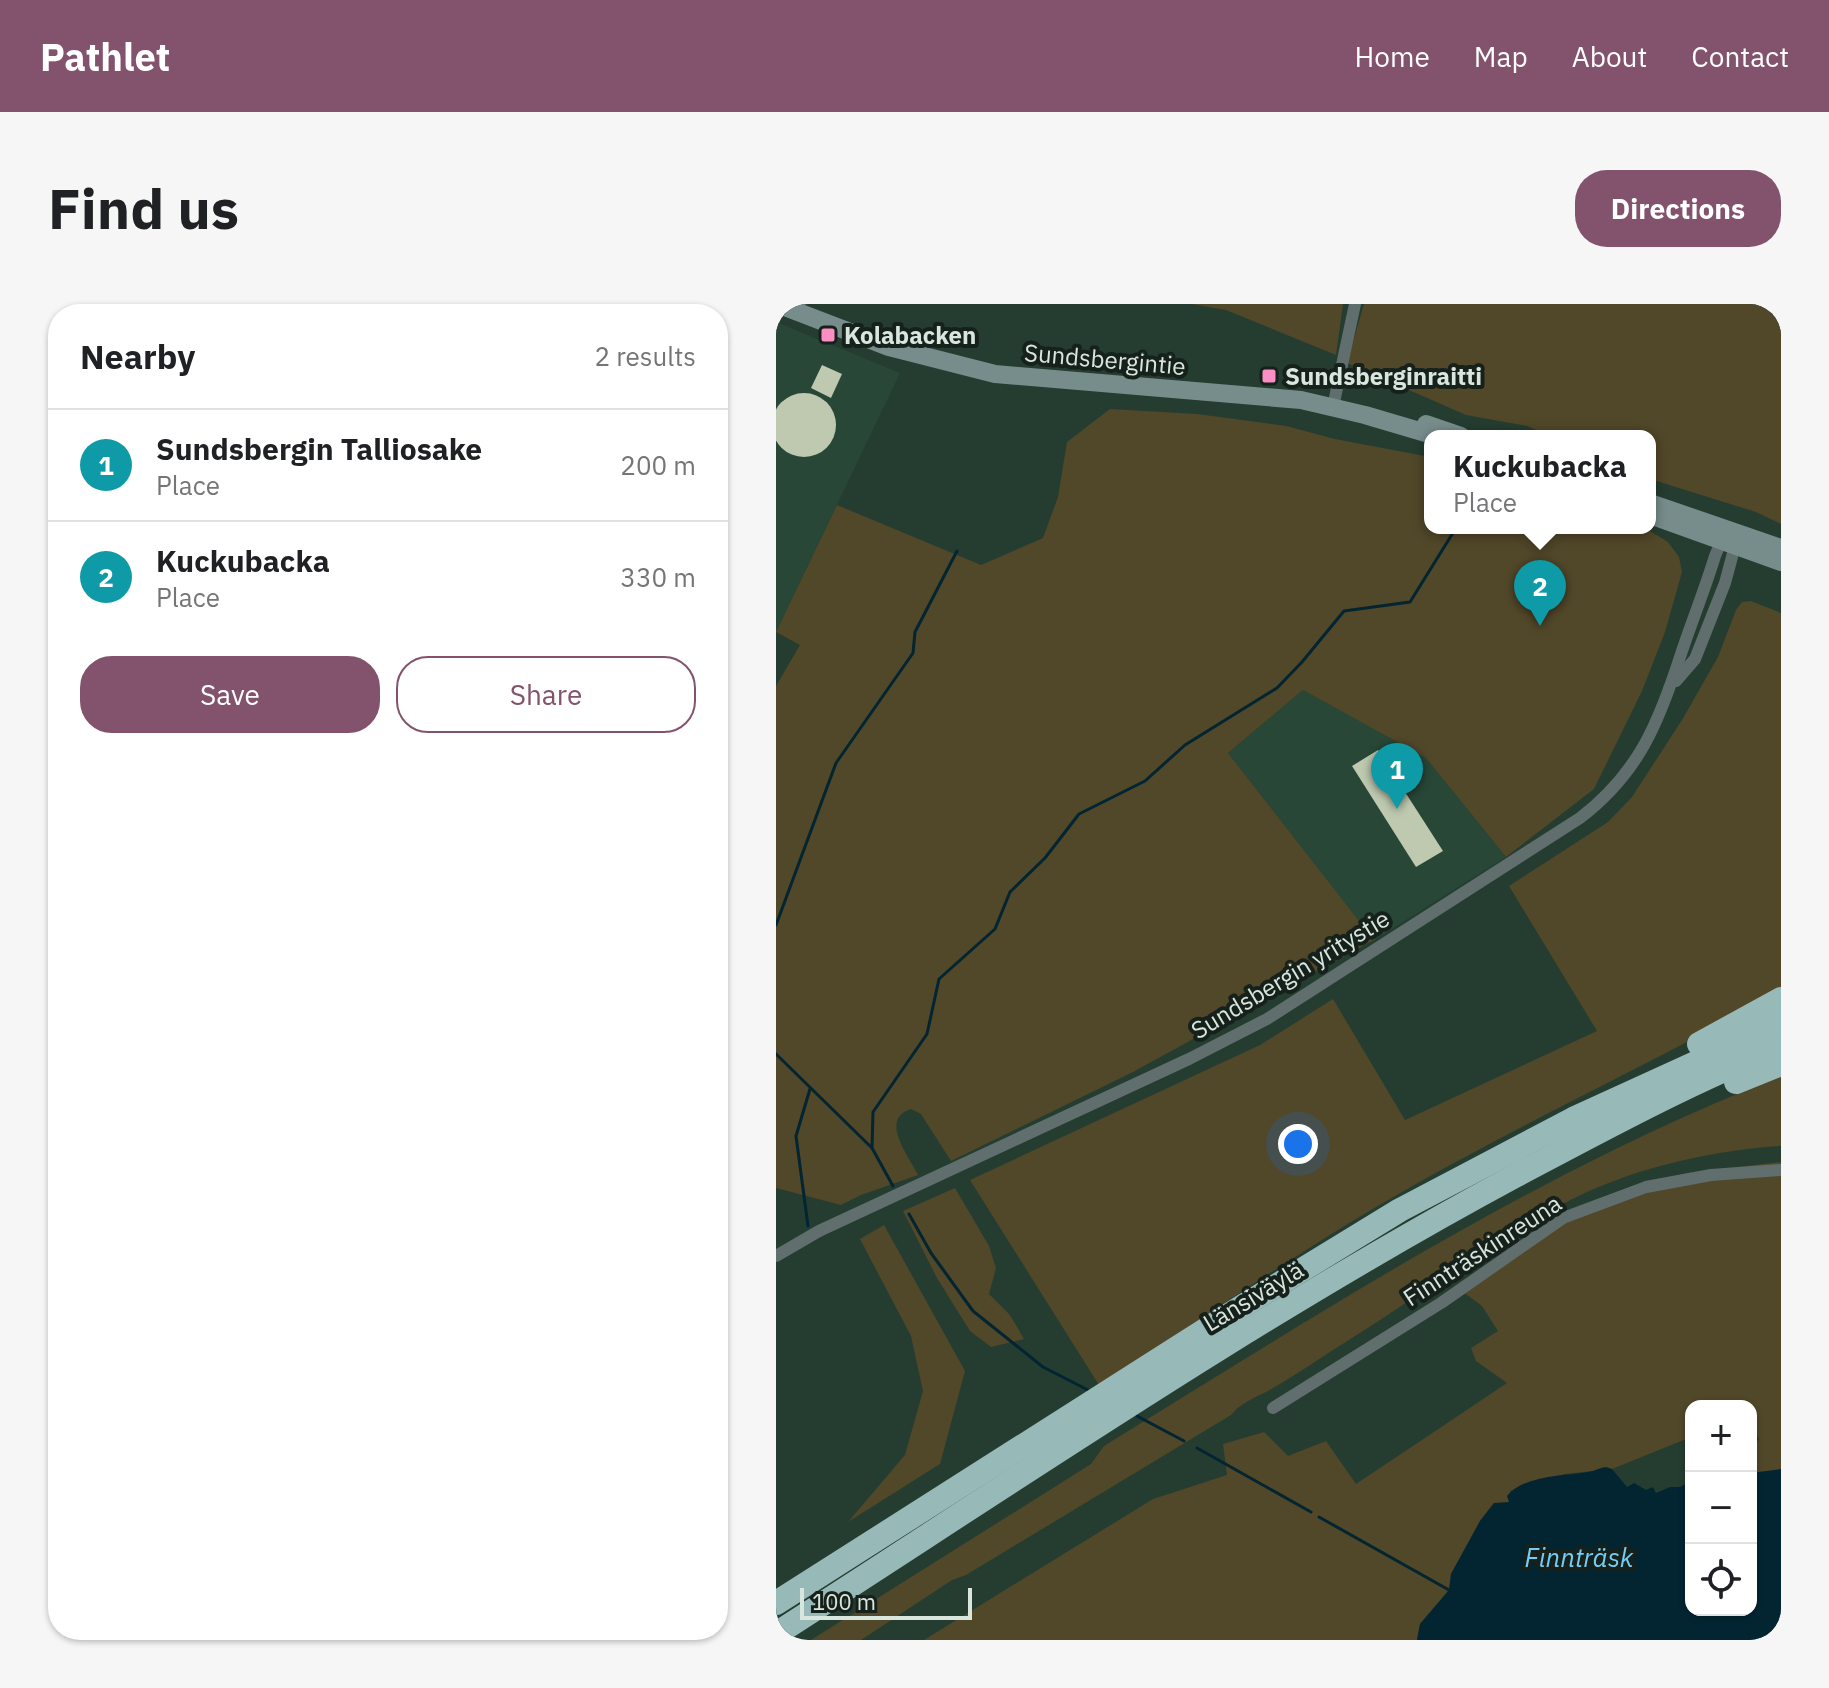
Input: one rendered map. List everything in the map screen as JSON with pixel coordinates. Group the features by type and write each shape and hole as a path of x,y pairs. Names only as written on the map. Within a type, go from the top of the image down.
{"highway":[{"path":"1575,1131 1643,1075 1781,999"},
{"name":"Länsiväylä","path":"776,1634 1247,1331 1408,1236 1575,1131 1781,1024"},
{"name":"Länsiväylä","path":"776,1603 1230,1314 1400,1210 1575,1131 1781,1046"},
{"path":"1575,1131 1781,1064"}],"main road":[{"name":"Sundsbergintie","path":"777,304 889,347 995,374 1334,402 1424,432"},
{"path":"804,304 892,338 974,360"},
{"name":"Sundsbergintie","path":"1044,372 1268,387 1413,419 1444,430"},
{"path":"1656,506 1781,562"},
{"path":"1656,517 1731,540 1781,548"}],"street":[{"path":"1334,402 1355,304"},
{"name":"Sundsbergin yritystie","path":"776,1256 819,1231 1189,1059 1267,1019 1596,806 1626,776 1659,717 1731,540"},
{"name":"Finnträskinreuna","path":"1273,1408 1441,1303 1563,1218 1646,1187 1711,1175 1781,1170"}],"shaded area":[{"path":"1192,304 1343,304 1336,355 1226,310"},
{"path":"1364,304 1781,304 1781,524 1756,512 1656,481 1656,430 1536,430 1466,415 1347,363"},
{"path":"776,322 900,373 776,632"},
{"path":"1110,409 1197,414 1286,426 1424,456 1424,534 1655,534 1668,542 1679,557 1682,572 1665,632 1642,691 1594,789 1506,857 1426,758 1303,690 1228,753 1374,940 1133,1072 951,1161 921,1114 911,1109 897,1121 897,1129 903,1148 918,1175 841,1205 776,1188 776,686 800,645 776,632 837,505 981,565 1043,538 1058,497 1067,442"},
{"path":"1751,601 1781,613 1781,991 1375,1207 1099,1385 970,1180 1260,1045 1333,999 1405,1120 1597,1031 1509,886 1608,822 1632,797 1718,657 1736,610 1742,602"},
{"path":"1303,690 1426,758 1506,857 1374,940 1228,753"},
{"path":"1781,1076 1781,1146 1724,1152 1667,1164 1584,1193 1532,1221 1287,1380 1243,1404 1231,1415 966,1575 952,1580 861,1640 811,1640 1091,1464 1104,1446 1351,1294 1604,1154"},
{"path":"1781,1162 1781,1469 1778,1471 1757,1473 1757,1400 1685,1400 1685,1439 1612,1469 1564,1474 1510,1491 1510,1503 1494,1503 1480,1521 1451,1574 1449,1590 1420,1624 1417,1640 924,1640 1153,1499 1227,1475 1223,1444 1264,1432 1288,1456 1326,1441 1356,1484 1507,1383 1476,1361 1471,1348 1498,1331 1482,1306 1455,1286 1571,1213 1687,1173"},
{"path":"955,1188 989,1246 996,1268 989,1294 1010,1315 1024,1339 991,1347 970,1331 937,1278 903,1211"},
{"path":"884,1225 965,1371 940,1464 848,1522 905,1455 923,1391 911,1336 860,1239"}],"water":[{"name":"Finnträsk","path":"1606,1467 1612,1469 1627,1487 1634,1483 1646,1490 1653,1487 1656,1493 1685,1484 1685,1616 1757,1616 1757,1472 1781,1469 1781,1640 1417,1640 1420,1624 1449,1590 1451,1574 1480,1521 1494,1503 1509,1502 1507,1496 1514,1489 1534,1480"}],"building":[{"path":"822,365 842,374 831,398 811,388"},
{"path":"804,393 822,399 830,407 836,425 830,443 822,451 804,457 786,451 778,443 772,425 778,407 786,399"},
{"path":"1378,750 1443,851 1416,867 1352,766"}],"waterway":[{"path":"893,1186 872,1148 873,1112 927,1034 939,979 995,929 1010,892 1045,858 1079,814 1145,781 1185,745 1277,688 1344,611 1410,602 1452,534"},
{"path":"776,925 836,763 913,653 915,632 957,551"},
{"path":"776,1054 872,1148"},
{"path":"808,1226 796,1136 810,1089"},
{"path":"909,1214 931,1253 973,1311 1043,1367 1088,1390"},
{"path":"1137,1416 1184,1441"},
{"path":"1197,1448 1311,1512"},
{"path":"1319,1517 1449,1590"}],"place":[{"name":"Kolabacken","path":"828,335"},
{"name":"Sundsberginraitti","path":"1269,376"},
{"name":"Kuckubacka","path":"1540,626"},
{"name":"Sundsbergin Talliosake","path":"1397,809"}]}
